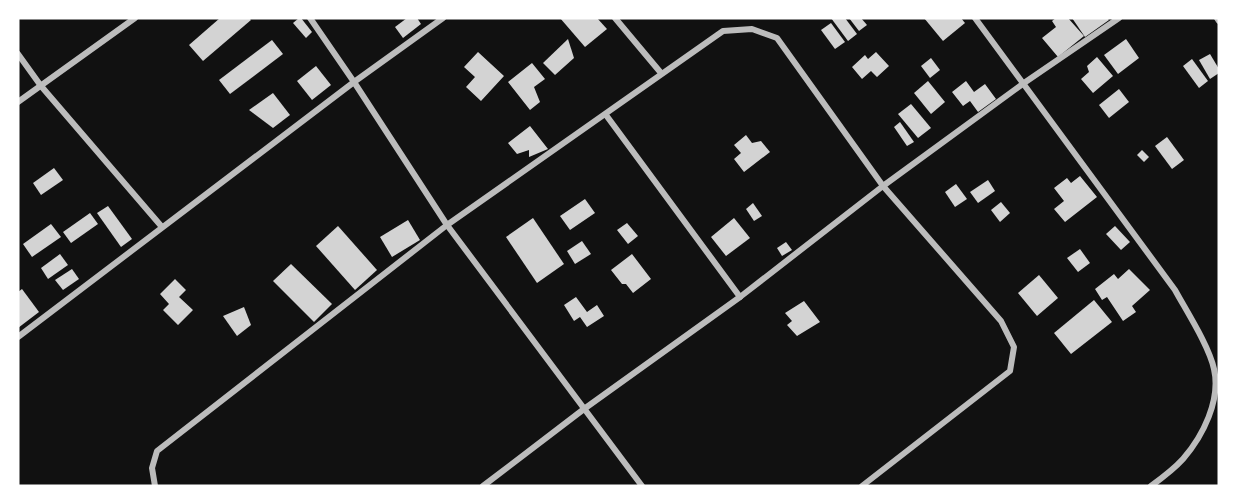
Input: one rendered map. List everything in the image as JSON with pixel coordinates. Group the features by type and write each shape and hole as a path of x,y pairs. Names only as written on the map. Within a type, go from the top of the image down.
{"street":[{"path":"18,102 135,18"},
{"path":"310,18 447,225 642,486"},
{"path":"18,337 354,82 443,18"},
{"path":"615,18 662,73"},
{"path":"975,18 1174,290 1197,330 1214,368 1216,394 1210,416 1184,458 1151,486"},
{"path":"483,486 584,409 740,297 883,186 1024,83 1119,18"},
{"path":"155,486 152,468 157,451 447,225 723,31 752,29 777,38 883,186 1001,321 1014,347 1010,370 862,486"},
{"path":"18,54 40,86 162,227"},
{"path":"606,115 740,297"}],"building":[{"path":"220,18 249,18 251,20 203,61 189,45"},
{"path":"299,18 312,32 306,38 293,23"},
{"path":"407,18 417,18 421,24 403,38 395,27"},
{"path":"560,18 597,18 607,29 585,47"},
{"path":"831,18 845,18 857,34 848,41"},
{"path":"849,18 861,18 867,25 859,31"},
{"path":"924,18 961,18 965,23 943,41"},
{"path":"1056,18 1068,18 1084,36 1058,57 1042,38 1056,27 1052,21"},
{"path":"1072,18 1107,18 1109,20 1085,37"},
{"path":"831,23 845,42 835,49 821,30"},
{"path":"568,39 574,58 555,75 543,63"},
{"path":"1126,39 1139,58 1118,74 1104,55"},
{"path":"272,40 283,54 230,94 219,80"},
{"path":"478,52 504,76 481,101 466,87 475,77 464,67"},
{"path":"876,52 889,66 877,77 871,71 862,79 852,67 865,55 868,59"},
{"path":"1210,54 1219,73 1210,79 1199,60"},
{"path":"1097,57 1113,76 1093,93 1081,79 1089,72 1087,66"},
{"path":"931,58 940,70 930,78 921,66"},
{"path":"1192,59 1208,81 1199,88 1183,66"},
{"path":"532,63 545,79 534,87 540,102 530,110 508,82"},
{"path":"316,66 331,85 312,100 297,81"},
{"path":"928,81 945,102 931,114 914,93"},
{"path":"966,81 974,92 985,84 996,99 978,112 970,101 963,106 952,92"},
{"path":"1119,89 1129,102 1109,118 1099,105"},
{"path":"273,93 290,115 273,128 249,110"},
{"path":"911,104 931,128 918,138 898,114"},
{"path":"900,122 914,142 907,146 894,127"},
{"path":"530,126 548,149 529,157 529,150 517,154 508,143"},
{"path":"746,135 752,143 761,141 770,152 744,172 734,159 741,153 734,145"},
{"path":"1167,137 1184,160 1172,169 1155,146"},
{"path":"1142,150 1149,157 1144,162 1137,155"},
{"path":"54,168 63,180 41,195 33,183"},
{"path":"1080,176 1097,197 1065,222 1054,209 1064,201 1054,188 1067,178 1071,183"},
{"path":"988,180 995,191 978,203 970,192"},
{"path":"956,184 967,199 955,207 945,192"},
{"path":"585,199 595,213 570,230 560,216"},
{"path":"1001,202 1010,213 1000,222 991,210"},
{"path":"753,203 762,216 754,221 746,209"},
{"path":"108,206 132,239 121,247 97,213"},
{"path":"90,213 98,224 71,243 63,232"},
{"path":"533,218 564,264 537,283 506,237"},
{"path":"734,218 750,238 726,256 711,237"},
{"path":"408,220 420,240 392,257 380,237"},
{"path":"627,223 638,236 628,244 617,230"},
{"path":"51,224 61,237 32,257 23,244"},
{"path":"338,226 377,270 355,290 316,246"},
{"path":"1115,226 1130,242 1121,250 1106,234"},
{"path":"582,241 591,254 575,264 567,251"},
{"path":"786,242 792,250 782,256 777,248"},
{"path":"1080,249 1090,263 1078,272 1067,258"},
{"path":"60,254 68,265 48,279 41,268"},
{"path":"632,254 651,279 633,293 611,270"},
{"path":"291,264 332,304 314,322 273,281"},
{"path":"72,269 79,279 63,290 55,280"},
{"path":"1129,269 1150,290 1132,306 1136,312 1123,321 1107,297 1102,300 1095,289 1114,274 1118,279"},
{"path":"1039,275 1058,298 1037,316 1018,293"},
{"path":"175,279 186,290 179,297 193,310 178,325 163,310 169,304 160,294"},
{"path":"22,289 39,312 18,328 18,292"},
{"path":"576,297 587,312 597,305 604,316 587,327 580,317 574,321 564,305"},
{"path":"1094,300 1112,322 1071,354 1054,333"},
{"path":"804,301 820,322 797,336 787,325 792,321 785,313"},
{"path":"244,307 251,325 237,336 223,316"}]}
